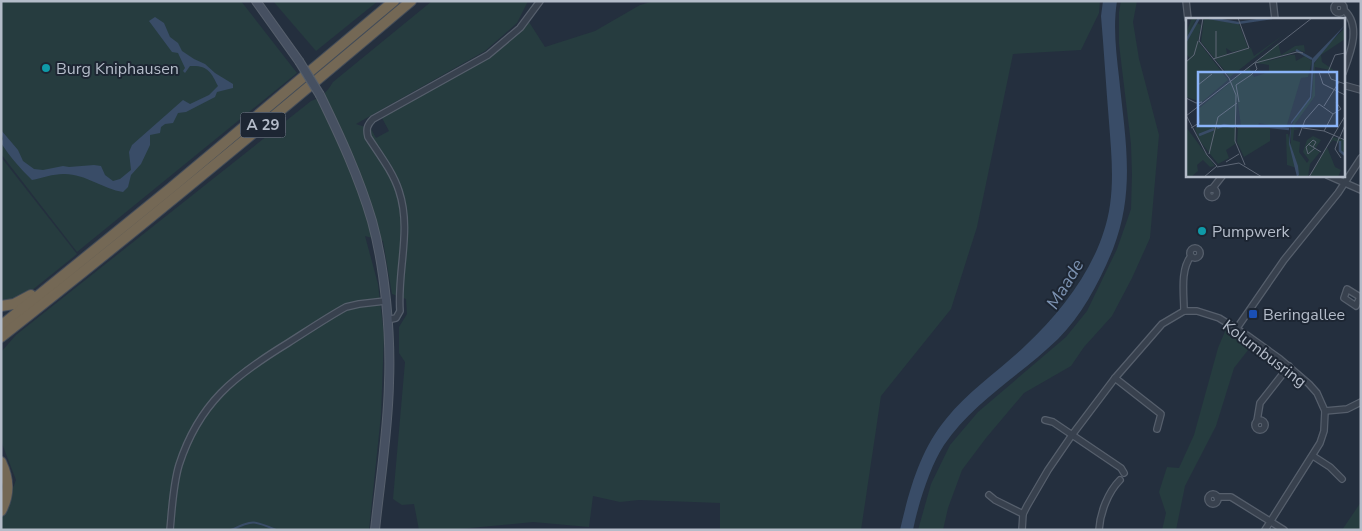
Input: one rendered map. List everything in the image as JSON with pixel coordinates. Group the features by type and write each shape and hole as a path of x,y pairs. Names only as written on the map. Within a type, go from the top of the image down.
{"highway":[{"name":"A 29","path":"1,326 178,183 394,1"},
{"name":"A 29","path":"1,337 255,132 411,1"},
{"path":"1,306 23,300 44,285 56,281"},
{"path":"1,343 26,324 28,316"},
{"path":"1,462 8,489 1,511"}],"street":[{"path":"256,1 299,61 320,95 350,160 370,215 379,256 385,301 389,384 375,530"},
{"path":"387,320 396,318 400,311 404,227 403,210 399,190 393,176 368,137 366,131 368,124 373,119 488,55 520,28 540,1"},
{"path":"1186,1 1188,18"},
{"path":"1272,1 1275,18"},
{"path":"1344,10 1348,14 1353,26 1354,40 1344,70"},
{"path":"1344,85 1361,90"},
{"path":"1237,328 1284,260 1345,183 1361,158"},
{"path":"1212,189 1221,176"},
{"path":"1329,176 1361,190"},
{"path":"1022,530 1023,514 1048,470 1115,378 1162,324 1184,312 1184,280 1187,260 1191,256"},
{"path":"170,530 178,467 190,436 206,409 226,387 250,367 346,307 385,301"},
{"name":"Kolumbusring","path":"1184,312 1197,311 1219,318 1237,328 1288,366 1317,393 1325,411"},
{"path":"1258,420 1260,403 1288,366"},
{"path":"1115,378 1161,414 1157,429"},
{"path":"1265,530 1313,456 1324,431 1325,411 1347,409 1361,402"},
{"path":"1045,420 1053,422 1121,468 1124,473"},
{"path":"1313,456 1330,467 1342,480"},
{"path":"1099,530 1100,518 1115,486 1120,480"},
{"path":"989,495 1023,514"},
{"path":"1217,497 1231,497 1284,530"}],"green space":[{"path":"1,1 241,1 297,73 77,252 1,154"},
{"path":"273,1 378,1 316,51"},
{"path":"432,1 528,1 517,23 485,51 356,124 371,129 376,138 389,131 382,118 490,58 529,22 545,47 595,31 640,5 654,1 1100,1 1099,13 1081,50 1013,54 977,227 951,309 881,396 861,530 720,530 720,503 639,500 620,502 593,496 589,527 533,522 450,530 419,530 414,504 402,505 393,499 405,362 399,353 399,327 407,314 406,299 392,294 383,241 365,236 378,284 384,335 381,415 369,530 1,530 1,515 5,510 16,480 1,441 1,352 16,335 311,101 324,94 333,82"},
{"path":"1121,1 1137,1 1133,22 1139,59 1159,135 1150,238 1112,316 1084,347 1071,366 1024,393 962,470 948,508 943,530 918,530 931,484 950,445 978,412 1066,337 1087,311 1117,249 1131,209 1132,174 1131,144 1119,44"},
{"path":"1,157 77,254 31,291 15,299 1,300"},
{"path":"1226,329 1232,333 1230,337 1234,339 1237,336 1252,345 1234,368 1216,426 1185,486 1176,530 1162,530 1166,513 1159,492 1167,467 1179,468 1194,435 1218,348"},
{"path":"1361,502 1361,530 1342,530 1359,505"}],"water":[{"path":"1103,1 1117,1 1115,39 1127,164 1124,206 1113,249 1090,297 1067,330 1044,352 983,402 956,429 944,445 934,464 925,486 913,530 900,530 907,501 922,457 937,431 955,409 1026,345 1068,299 1080,282 1099,245 1106,225 1112,184 1101,16"},
{"path":"155,17 164,23 170,37 178,43 182,51 205,64 215,73 233,84 233,88 217,92 215,97 186,112 178,113 173,123 165,124 161,127 160,133 150,135 150,145 141,164 131,175 128,187 123,192 71,174 32,180 1,143 3,139 1,130 18,150 23,161 34,169 43,170 63,166 101,166 105,175 113,181 120,179 131,170 129,152 132,145 183,100 190,104 209,95 218,86 211,73 205,68 190,66 185,73 183,71 185,68 178,53 172,52 149,21"}],"waterway":[{"path":"231,530 253,522 276,530"}],"place":[{"name":"Burg Kniphausen","path":"46,68"},
{"name":"Pumpwerk","path":"1202,231"},
{"name":"Beringallee","path":"1253,314"}],"water label":[{"name":"Maade","path":"1065,284"}]}
